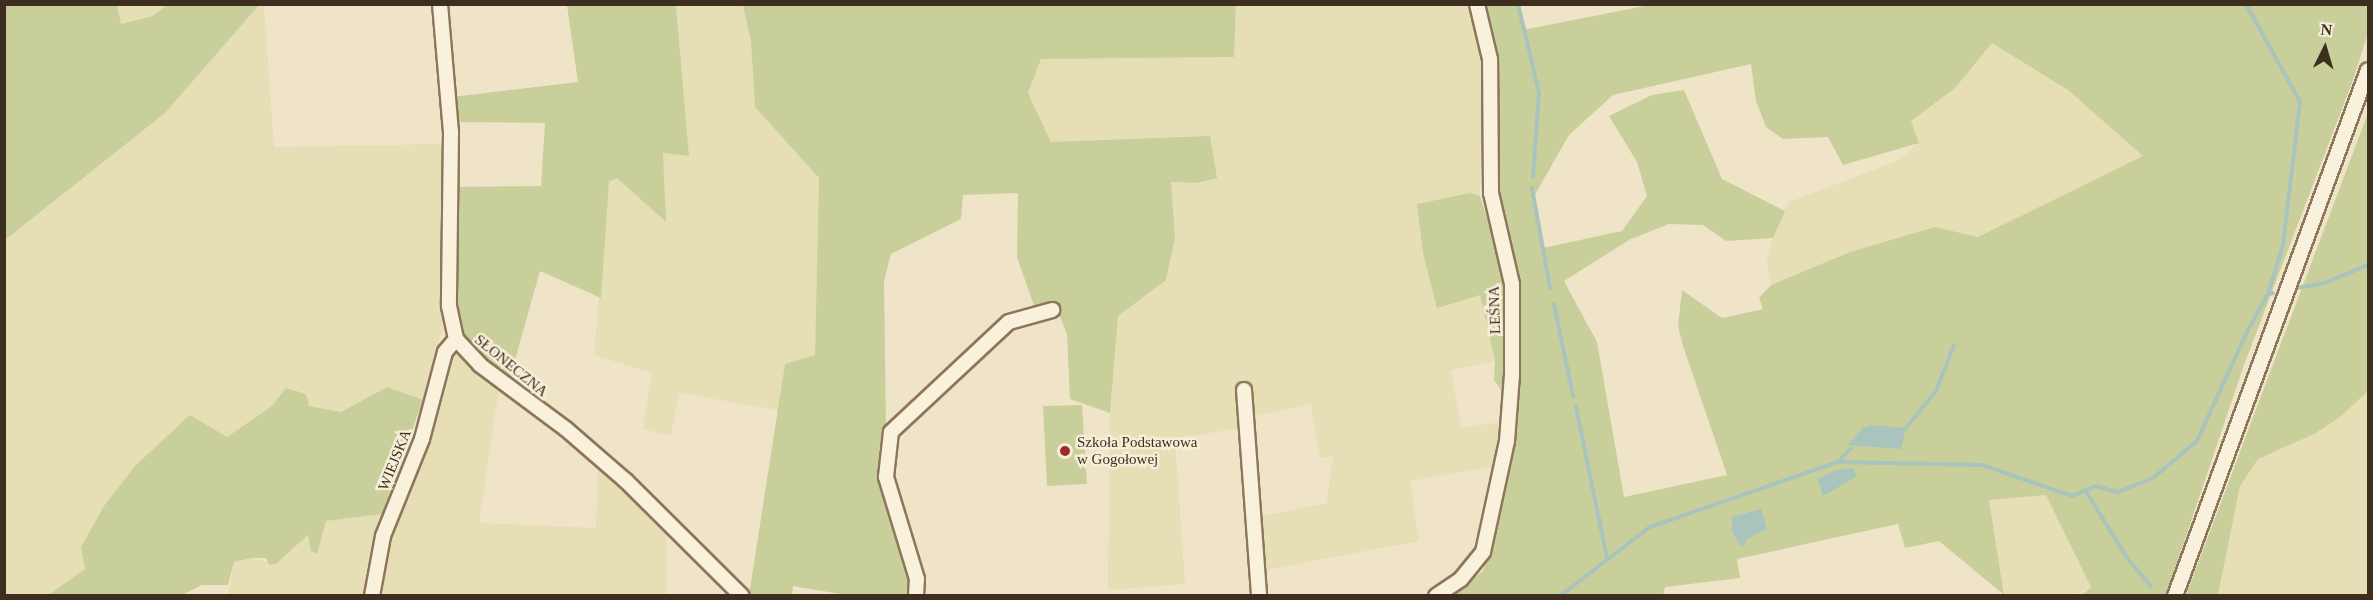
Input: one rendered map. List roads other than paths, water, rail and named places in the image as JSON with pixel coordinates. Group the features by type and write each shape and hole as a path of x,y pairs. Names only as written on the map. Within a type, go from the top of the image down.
{"street":[{"name":"SŁONECZNA","path":"440,4 451,132 449,306 456,339 488,372 566,429 626,482 741,596"},
{"name":"LEŚNA","path":"1436,596 1461,579 1483,552 1507,441 1512,375 1512,284 1491,193 1490,59 1477,4"},
{"path":"2175,596 2368,70"},
{"path":"916,596 917,579 886,477 891,432 1009,322 1052,310"},
{"name":"WIEJSKA","path":"372,596 383,536 422,439 445,352 456,339"},
{"path":"1244,390 1259,596"}],"water":[{"path":"1872,425 1906,428 1901,449 1847,445 1863,428"},
{"path":"1854,468 1856,477 1823,496 1818,479 1835,470"},
{"path":"1761,509 1767,529 1747,539 1742,548 1732,532 1732,517"}],"waterway":[{"path":"1518,4 1539,93 1533,177"},
{"path":"2246,4 2300,102 2283,245 2268,294"},
{"path":"1532,188 1550,288"},
{"path":"2297,288 2324,283 2368,265"},
{"path":"1560,596 1650,527 1838,462 1982,465 2072,496 2095,486 2118,492 2153,478 2197,441 2247,332 2268,294 2273,293"},
{"path":"1554,304 1573,396"},
{"path":"1906,428 1936,391 1954,345"},
{"path":"1576,407 1607,558"},
{"path":"1838,462 1851,448"},
{"path":"2085,490 2128,559 2151,586"}],"place":[{"name":"Szkoła Podstawowa w Gogołowej","path":"1065,451"}]}
